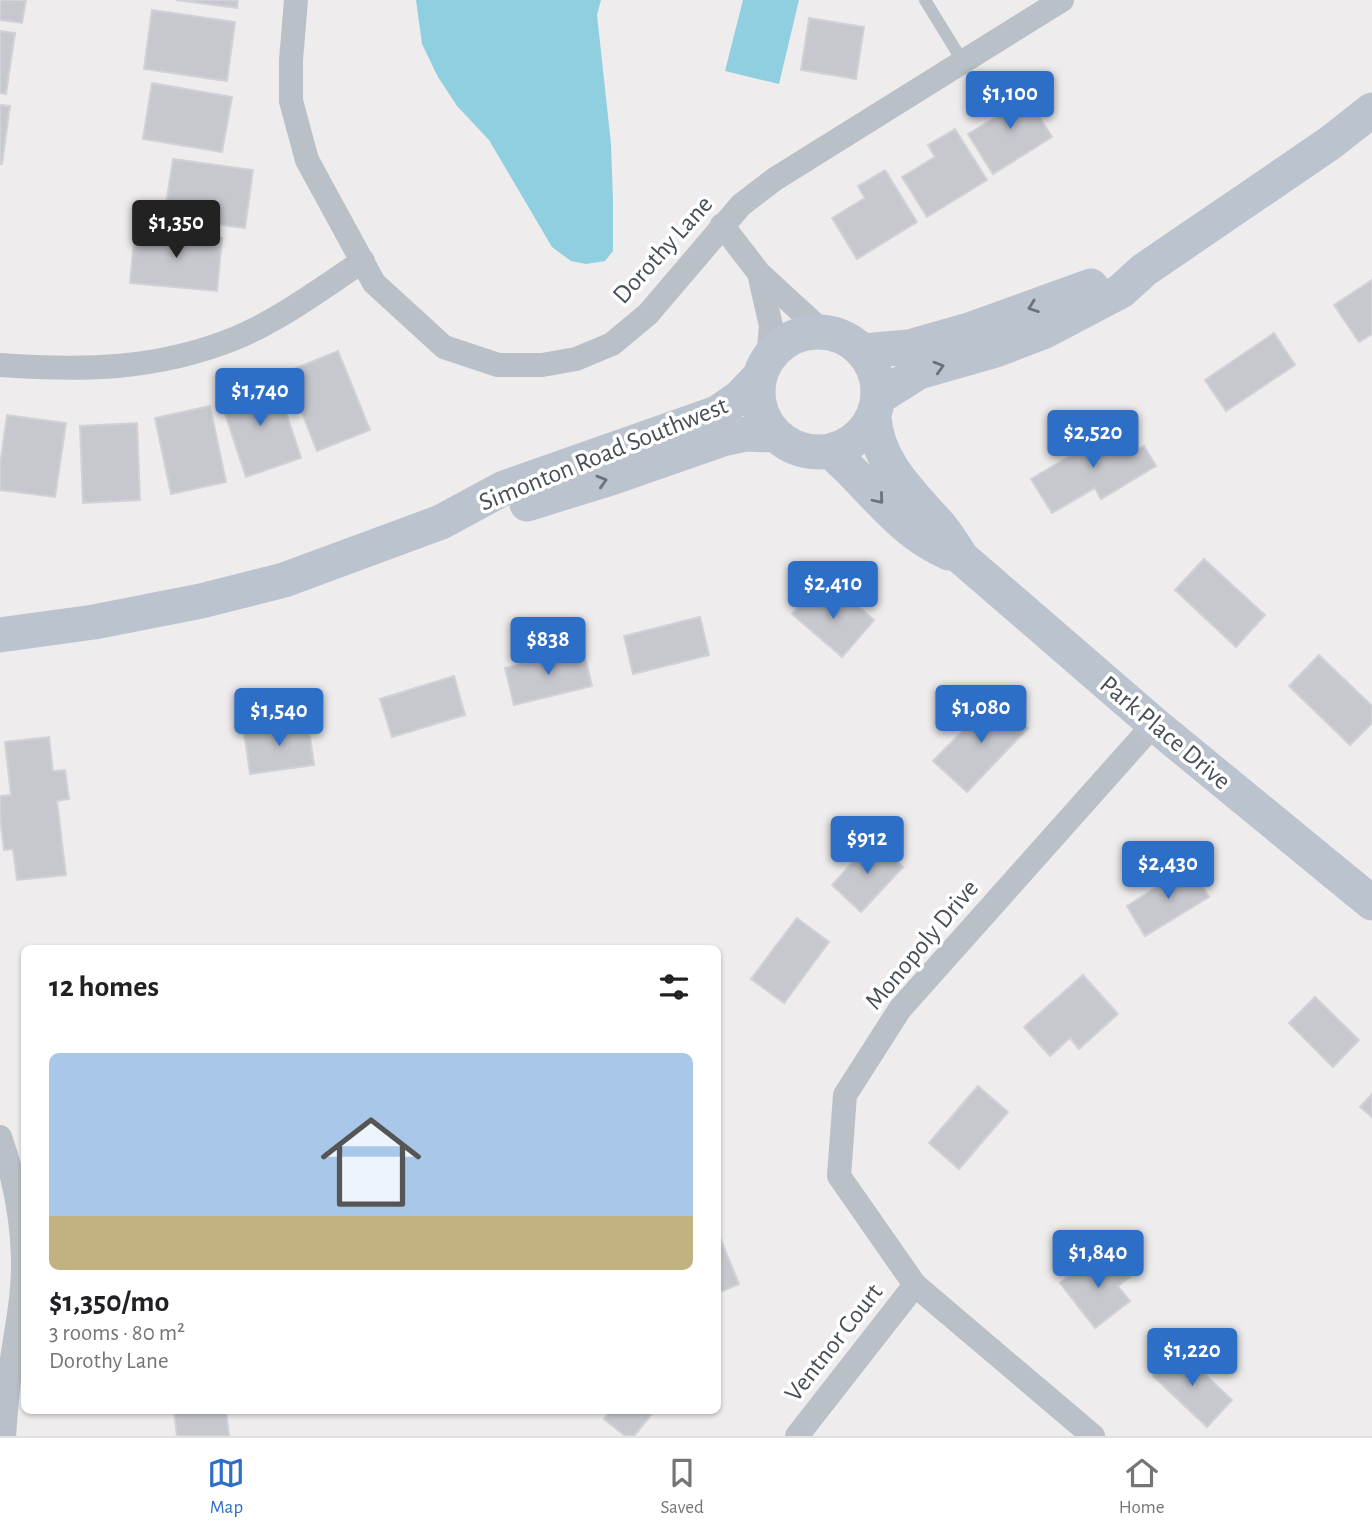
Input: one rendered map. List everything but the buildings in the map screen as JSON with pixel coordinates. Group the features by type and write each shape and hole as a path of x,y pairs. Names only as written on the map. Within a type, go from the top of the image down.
{"street":[{"name":"Dorothy Lane","path":"296,0 291,101 307,160 374,282 444,348 498,365 542,365 576,359 612,344 648,314 741,205 775,179 963,62 1034,12 1062,0"},
{"path":"876,407 919,372 996,350 1043,332 1121,291 1144,270 1329,144 1372,110"},
{"path":"722,225 759,273 822,331"},
{"path":"0,365 65,370 110,368 198,352 269,321 363,261"},
{"path":"863,351 909,347 972,329 1144,270"},
{"path":"759,273 771,326 758,398 763,418 775,435 793,447 811,452 830,451 848,444 864,432 876,407 878,378 871,360 842,336 822,331 801,333 782,343 764,367"},
{"name":"Simonton Road Southwest","path":"0,635 94,622 201,601 284,580 441,522 504,488 717,413 740,397 764,367"},
{"name":"Park Place Drive","path":"876,407 874,429 888,463 962,558 1154,724 1372,903"},
{"name":"Simonton Road Southwest","path":"441,522 509,509 614,477 723,439 746,434 775,435"},
{"name":"Park Place Drive","path":"830,451 865,483 899,520 929,544 962,558"},
{"name":"Monopoly Drive","path":"1093,1436 915,1285 839,1176 845,1095 900,1009 1154,724"},
{"path":"0,1137 11,1167 21,1228"},
{"name":"Ventnor Court","path":"797,1436 915,1285"},
{"path":"4,1436 10,1370 21,1302"}],"lane":[{"path":"925,0 963,62"}],"water":[{"path":"416,0 601,0 597,15 611,144 613,201 613,251 605,261 586,264 571,261 552,247 489,140 457,106 438,77 422,44"},
{"path":"743,0 799,0 779,84 725,71"}]}
